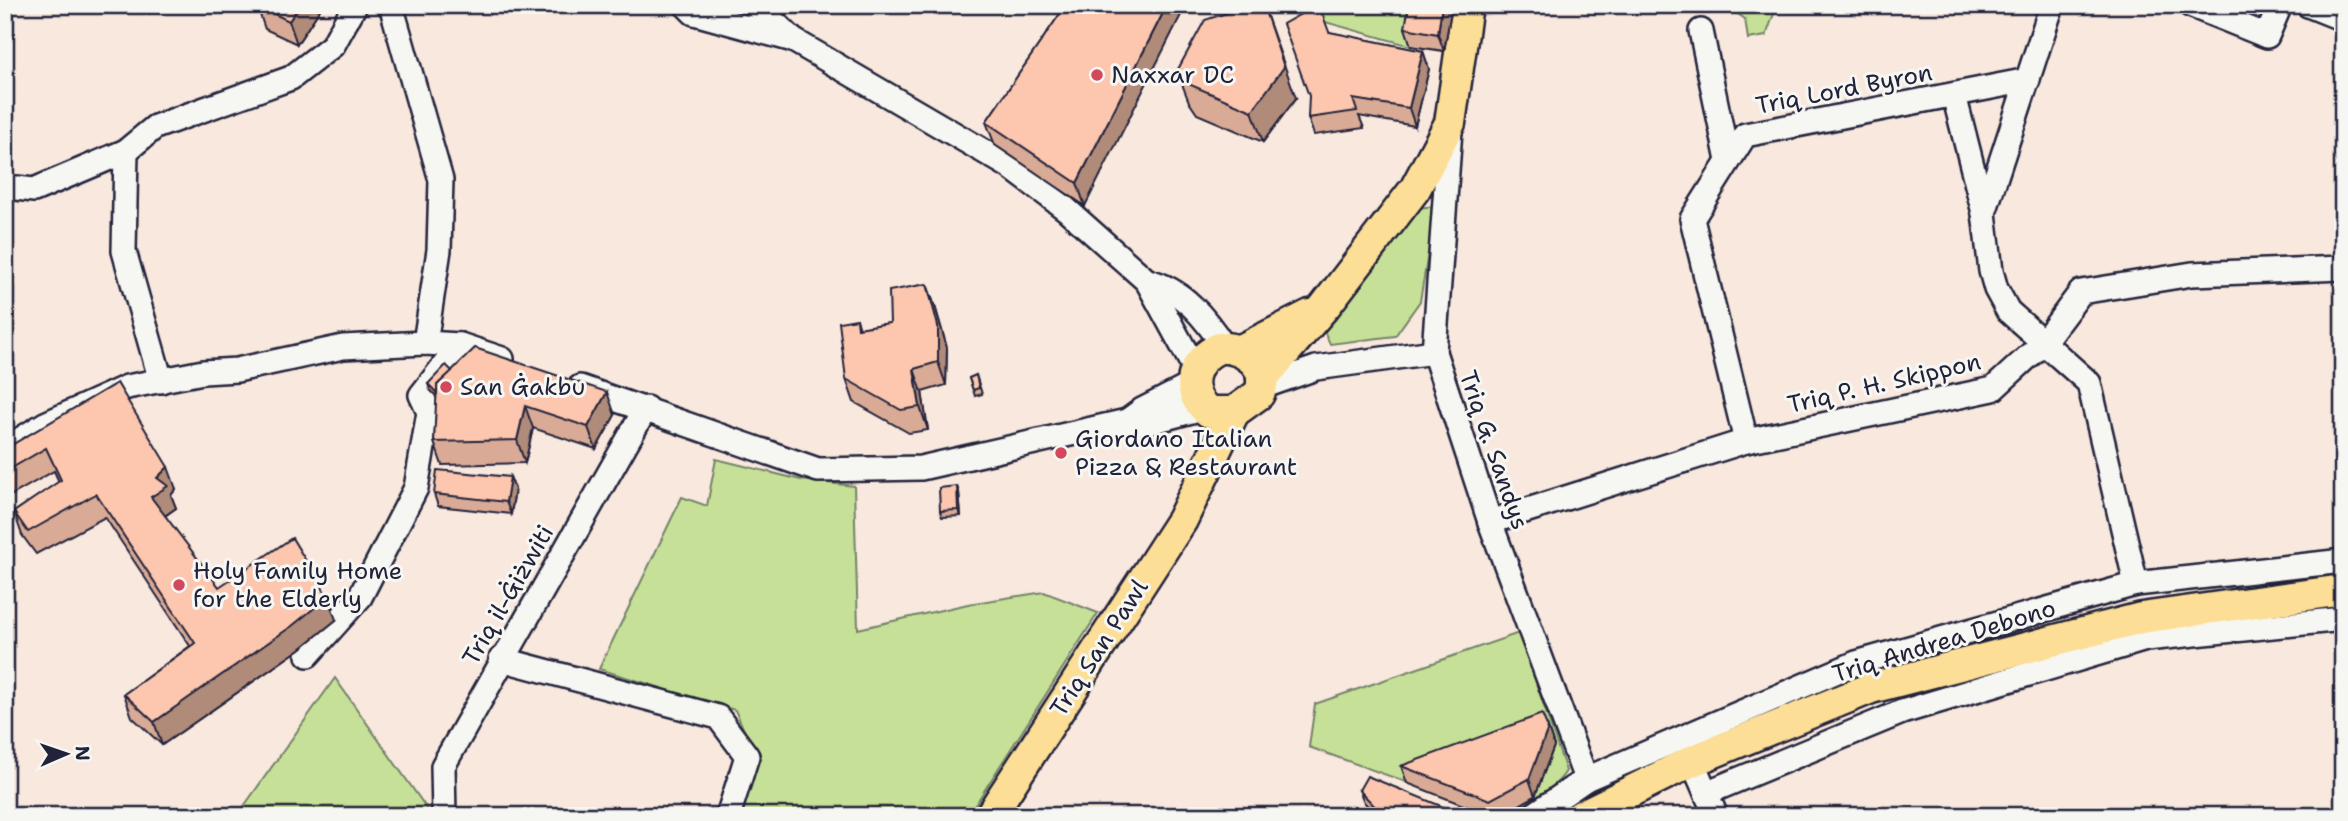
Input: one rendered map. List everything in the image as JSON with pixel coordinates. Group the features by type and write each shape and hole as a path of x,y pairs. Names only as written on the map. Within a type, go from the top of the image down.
{"main road":[{"name":"Triq San Pawl","path":"1207,397 1251,402 1262,383 1415,190 1450,123 1467,5"},
{"name":"Triq San Pawl","path":"990,816 1182,520 1203,478 1209,352 1233,349 1325,306"},
{"path":"1233,349 1256,363 1262,383"},
{"name":"Triq Andrea Debono","path":"1581,816 1692,761 1871,688 2140,618 2343,590"}],"street":[{"path":"16,188 34,190 125,151 155,127 291,78 333,45 355,5"},
{"path":"391,5 441,180 439,250 425,343"},
{"path":"686,5 694,13 793,40"},
{"path":"563,381 818,470 921,468 1126,421 1147,423 1207,397 1147,281 1066,209 1009,166 793,40 756,5"},
{"path":"1984,213 2052,5"},
{"path":"2190,5 2267,36 2280,5"},
{"path":"2308,5 2343,19"},
{"path":"1700,31 1728,161"},
{"name":"Triq Lord Byron","path":"1746,440 1692,219 1745,135 2028,80"},
{"path":"1954,95 1984,213 1996,289 2008,311 2089,383 2136,584"},
{"name":"Triq G. Sandys","path":"1450,123 1434,352 1490,522 1586,779"},
{"path":"125,151 124,251 161,381"},
{"name":"Triq P. H. Skippon","path":"1490,522 1746,440 1993,388 2042,344 2081,292 2192,274 2343,268"},
{"path":"1147,281 1164,284 1181,297 1233,349"},
{"path":"5,449 39,416 127,387 202,372 237,370 343,347 425,343 460,345 524,368"},
{"path":"308,655 360,597 416,488 429,412 421,395 460,345"},
{"path":"1262,383 1317,368 1434,352"},
{"name":"Triq il-Ġiżwiti","path":"444,816 443,766 501,659 646,408"},
{"name":"Triq Andrea Debono","path":"1532,816 1586,779 1856,663 2136,584 2343,561"},
{"path":"1706,793 1902,712 2146,639 2343,619"},
{"path":"501,659 718,717 747,756 728,816"},
{"path":"1692,761 1716,816"}],"green space":[{"path":"1316,5 1419,5 1411,46 1325,22"},
{"path":"1725,5 1777,5 1766,36 1748,39 1745,19"},
{"path":"1436,206 1420,301 1395,336 1330,344 1324,331 1418,208"},
{"path":"716,459 801,480 854,486 858,629 968,604 1044,592 1098,613 968,816 738,816 755,754 735,710 599,669 682,497 707,506"},
{"path":"1519,633 1566,771 1554,785 1527,802 1500,816 1309,747 1315,704"},
{"path":"335,678 432,816 237,816"}],"building":[{"path":"258,5 300,5 289,21"},
{"name":"Naxxar DC","path":"1066,5 1167,5 1077,183 986,122"},
{"path":"1251,5 1263,5 1284,67 1252,111 1186,83 1177,71 1205,20"},
{"path":"1317,5 1329,32 1423,51 1409,108 1353,99 1357,111 1308,118 1309,96 1283,24"},
{"path":"1409,5 1442,5 1438,34 1405,28"},
{"path":"927,284 938,326 938,362 914,369 920,407 901,410 846,379 839,322 857,319 858,328 890,323 889,291"},
{"path":"475,348 607,392 588,427 525,406 517,440 434,442 437,385"},
{"path":"446,365 452,371 437,385 437,393 428,384"},
{"path":"976,375 979,388 973,390 969,378"},
{"name":"Holy Family Home for the Elderly","path":"117,383 168,467 157,478 168,486 151,497 219,587 292,538 328,597 292,626 154,722 124,694 195,643 96,494 28,532 14,512 61,480 46,448 5,472 5,449"},
{"path":"437,470 510,477 506,502 434,494"},
{"path":"957,486 958,510 940,511 939,488"},
{"path":"1542,714 1548,728 1529,779 1490,800 1401,766"},
{"path":"1367,776 1451,810 1448,816 1384,816 1359,790"}],"place":[{"name":"Naxxar DC","path":"1097,75"},
{"name":"San Ġakbu","path":"446,387"},
{"name":"Giordano Italian Pizza & Restaurant","path":"1061,453"},
{"name":"Holy Family Home for the Elderly","path":"179,585"}]}
